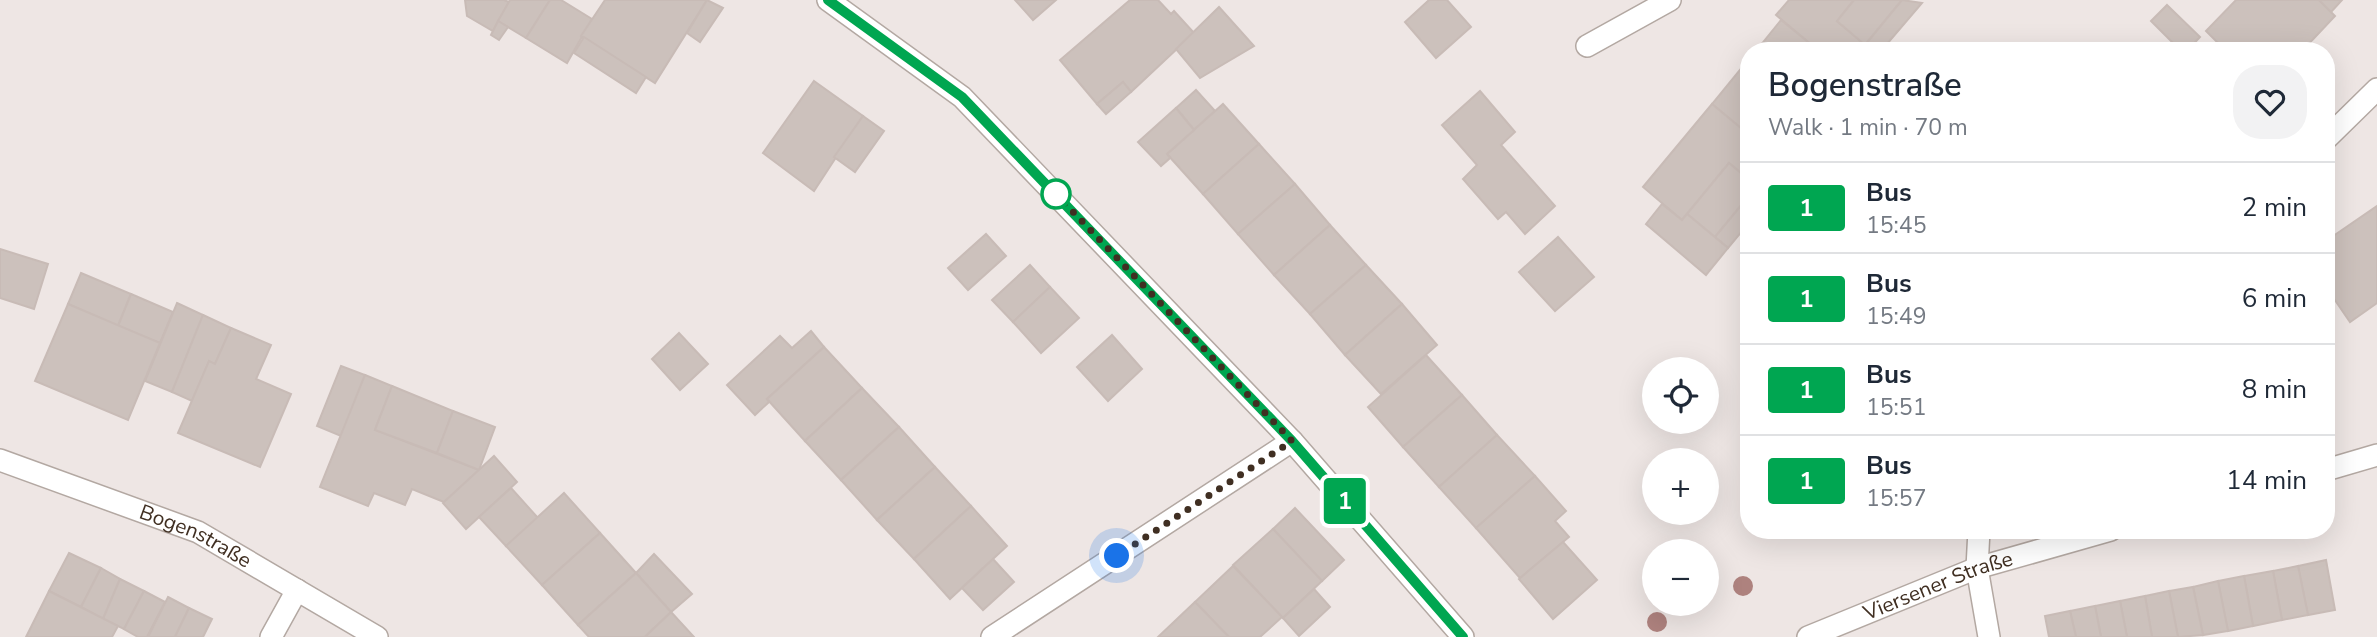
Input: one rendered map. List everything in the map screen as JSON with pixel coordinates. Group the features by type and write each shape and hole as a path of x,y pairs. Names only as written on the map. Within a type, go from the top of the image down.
{"street":[{"path":"828,0 962,97 1292,441 1463,637"},
{"path":"1587,46 1670,0"},
{"path":"2335,130 2377,89"},
{"path":"992,637 1292,441"},
{"path":"2335,467 2377,455"},
{"name":"Bogenstraße","path":"0,460 198,532 377,637"},
{"path":"1979,539 1977,568 1989,637"},
{"name":"Viersener Straße","path":"1808,637 1977,568 2079,539"},
{"path":"271,637 297,590"}],"building":[{"path":"465,0 509,2 493,31 467,16"},
{"path":"510,0 550,0 526,38 498,21"},
{"path":"550,0 561,0 592,19 567,63 526,38"},
{"path":"605,0 707,0 655,83 581,36"},
{"path":"707,0 723,8 700,42 687,33"},
{"path":"1015,0 1056,0 1033,20"},
{"path":"1130,0 1158,0 1171,14 1174,11 1194,33 1131,92 1123,82 1097,104 1060,60"},
{"path":"1429,0 1447,0 1471,27 1436,58 1405,22"},
{"path":"1789,0 1854,0 1837,21 1862,42 1808,42 1776,15"},
{"path":"1854,0 1902,0 1867,42 1862,42 1837,21"},
{"path":"1902,0 1922,3 1889,42 1867,42"},
{"path":"2236,0 2319,0 2335,16 2310,42 2217,42 2206,31"},
{"path":"2319,0 2342,0 2331,12"},
{"path":"2167,5 2200,37 2195,42 2172,42 2151,21"},
{"path":"1219,7 1254,46 1200,78 1176,49"},
{"path":"1781,20 1808,42 1763,42"},
{"path":"498,21 508,27 499,40 491,35"},
{"path":"584,37 646,77 636,93 574,53"},
{"path":"1740,70 1740,127 1712,104"},
{"path":"814,81 863,116 814,191 763,153"},
{"path":"1123,82 1131,92 1106,114 1097,104"},
{"path":"1196,90 1215,111 1194,130 1176,108"},
{"path":"1480,91 1515,132 1501,145 1555,206 1525,234 1506,212 1498,219 1463,179 1477,165 1442,125"},
{"path":"1223,104 1259,144 1203,194 1167,154"},
{"path":"1712,104 1740,127 1740,172 1729,163 1682,220 1643,187"},
{"path":"1176,108 1194,130 1167,154 1170,158 1161,166 1138,142"},
{"path":"863,116 884,131 855,172 834,157"},
{"path":"1259,144 1295,184 1238,234 1203,194"},
{"path":"1729,163 1740,172 1740,207 1715,237 1687,214"},
{"path":"1295,184 1330,225 1274,275 1238,234"},
{"path":"1662,204 1682,220 1687,214 1728,248 1706,275 1646,224"},
{"path":"2377,206 2377,303 2350,322 2335,300 2335,235"},
{"path":"1740,207 1740,234 1728,248 1715,237"},
{"path":"1330,225 1366,265 1310,314 1274,275"},
{"path":"986,234 1006,256 968,290 948,268"},
{"path":"1558,237 1594,277 1555,311 1519,272"},
{"path":"0,249 48,264 34,309 0,298"},
{"path":"1030,265 1050,287 1013,322 992,300"},
{"path":"1366,265 1402,304 1345,355 1310,314"},
{"path":"81,273 131,294 118,326 68,304"},
{"path":"1050,287 1079,318 1041,353 1013,322"},
{"path":"131,294 173,312 160,343 118,326"},
{"path":"177,303 203,315 172,392 145,381"},
{"path":"68,304 160,343 128,420 35,381"},
{"path":"1402,304 1437,345 1381,394 1345,355"},
{"path":"203,315 231,328 215,364 209,361 192,401 172,392"},
{"path":"231,328 271,345 256,379 291,394 260,467 178,433 209,361 215,364"},
{"path":"811,331 824,347 767,399 769,402 755,415 727,385 780,336 792,348"},
{"path":"679,333 708,364 680,390 652,359"},
{"path":"1112,335 1142,369 1108,401 1077,367"},
{"path":"824,347 862,388 805,441 767,399"},
{"path":"1426,355 1462,395 1403,447 1368,407"},
{"path":"341,366 365,375 341,436 317,426"},
{"path":"365,375 392,386 375,430 479,470 444,502 412,489 405,505 374,493 368,506 320,487"},
{"path":"392,386 453,411 437,453 375,430"},
{"path":"862,388 899,427 841,480 805,441"},
{"path":"1462,395 1497,435 1439,487 1403,447"},
{"path":"453,411 495,427 479,470 437,453"},
{"path":"899,427 935,467 877,520 841,480"},
{"path":"1497,435 1535,476 1476,528 1439,487"},
{"path":"494,456 517,482 466,529 443,503"},
{"path":"935,467 971,506 914,559 877,520"},
{"path":"1535,476 1566,511 1555,521 1569,537 1520,578 1476,528"},
{"path":"511,488 538,518 506,546 479,517"},
{"path":"564,493 600,533 542,585 506,546"},
{"path":"971,506 1007,546 950,599 914,559"},
{"path":"1295,508 1344,560 1322,581 1273,529"},
{"path":"1273,529 1322,581 1283,618 1233,565"},
{"path":"600,533 636,573 578,625 542,585"},
{"path":"1563,542 1597,580 1553,619 1519,579"},
{"path":"69,553 101,568 81,607 49,591"},
{"path":"654,554 692,594 671,612 636,573"},
{"path":"993,559 1014,582 983,610 962,588"},
{"path":"2326,560 2335,610 2308,615 2298,566"},
{"path":"1233,566 1282,617 1260,637 1229,637 1195,602"},
{"path":"2298,566 2308,615 2282,620 2273,571"},
{"path":"101,568 120,579 103,619 81,607"},
{"path":"2273,571 2282,620 2253,626 2244,576"},
{"path":"636,573 671,612 645,637 589,637 578,625"},
{"path":"2244,576 2253,626 2228,631 2218,581"},
{"path":"120,579 144,591 124,629 103,619"},
{"path":"2218,581 2228,631 2203,635 2193,587"},
{"path":"2193,587 2203,635 2178,637 2169,591"},
{"path":"1314,589 1330,607 1299,636 1283,618"},
{"path":"49,591 118,626 112,637 26,637"},
{"path":"144,591 165,602 147,637 138,637 124,629"},
{"path":"2169,591 2178,637 2152,637 2145,596"},
{"path":"2145,596 2152,637 2127,637 2120,601"},
{"path":"168,597 189,608 175,637 148,637"},
{"path":"2120,601 2127,637 2101,637 2095,606"},
{"path":"1195,602 1229,637 1158,637"},
{"path":"2095,606 2101,637 2076,637 2070,611"},
{"path":"189,608 212,619 203,637 175,637"},
{"path":"2070,611 2076,637 2049,637 2045,616"},
{"path":"671,612 694,637 645,637"}],"bus line":[{"name":"1","path":"828,0 962,97 1292,441 1463,637"}],"route":[{"path":"1056,194 1055,192 1292,441 1117,556"}]}
